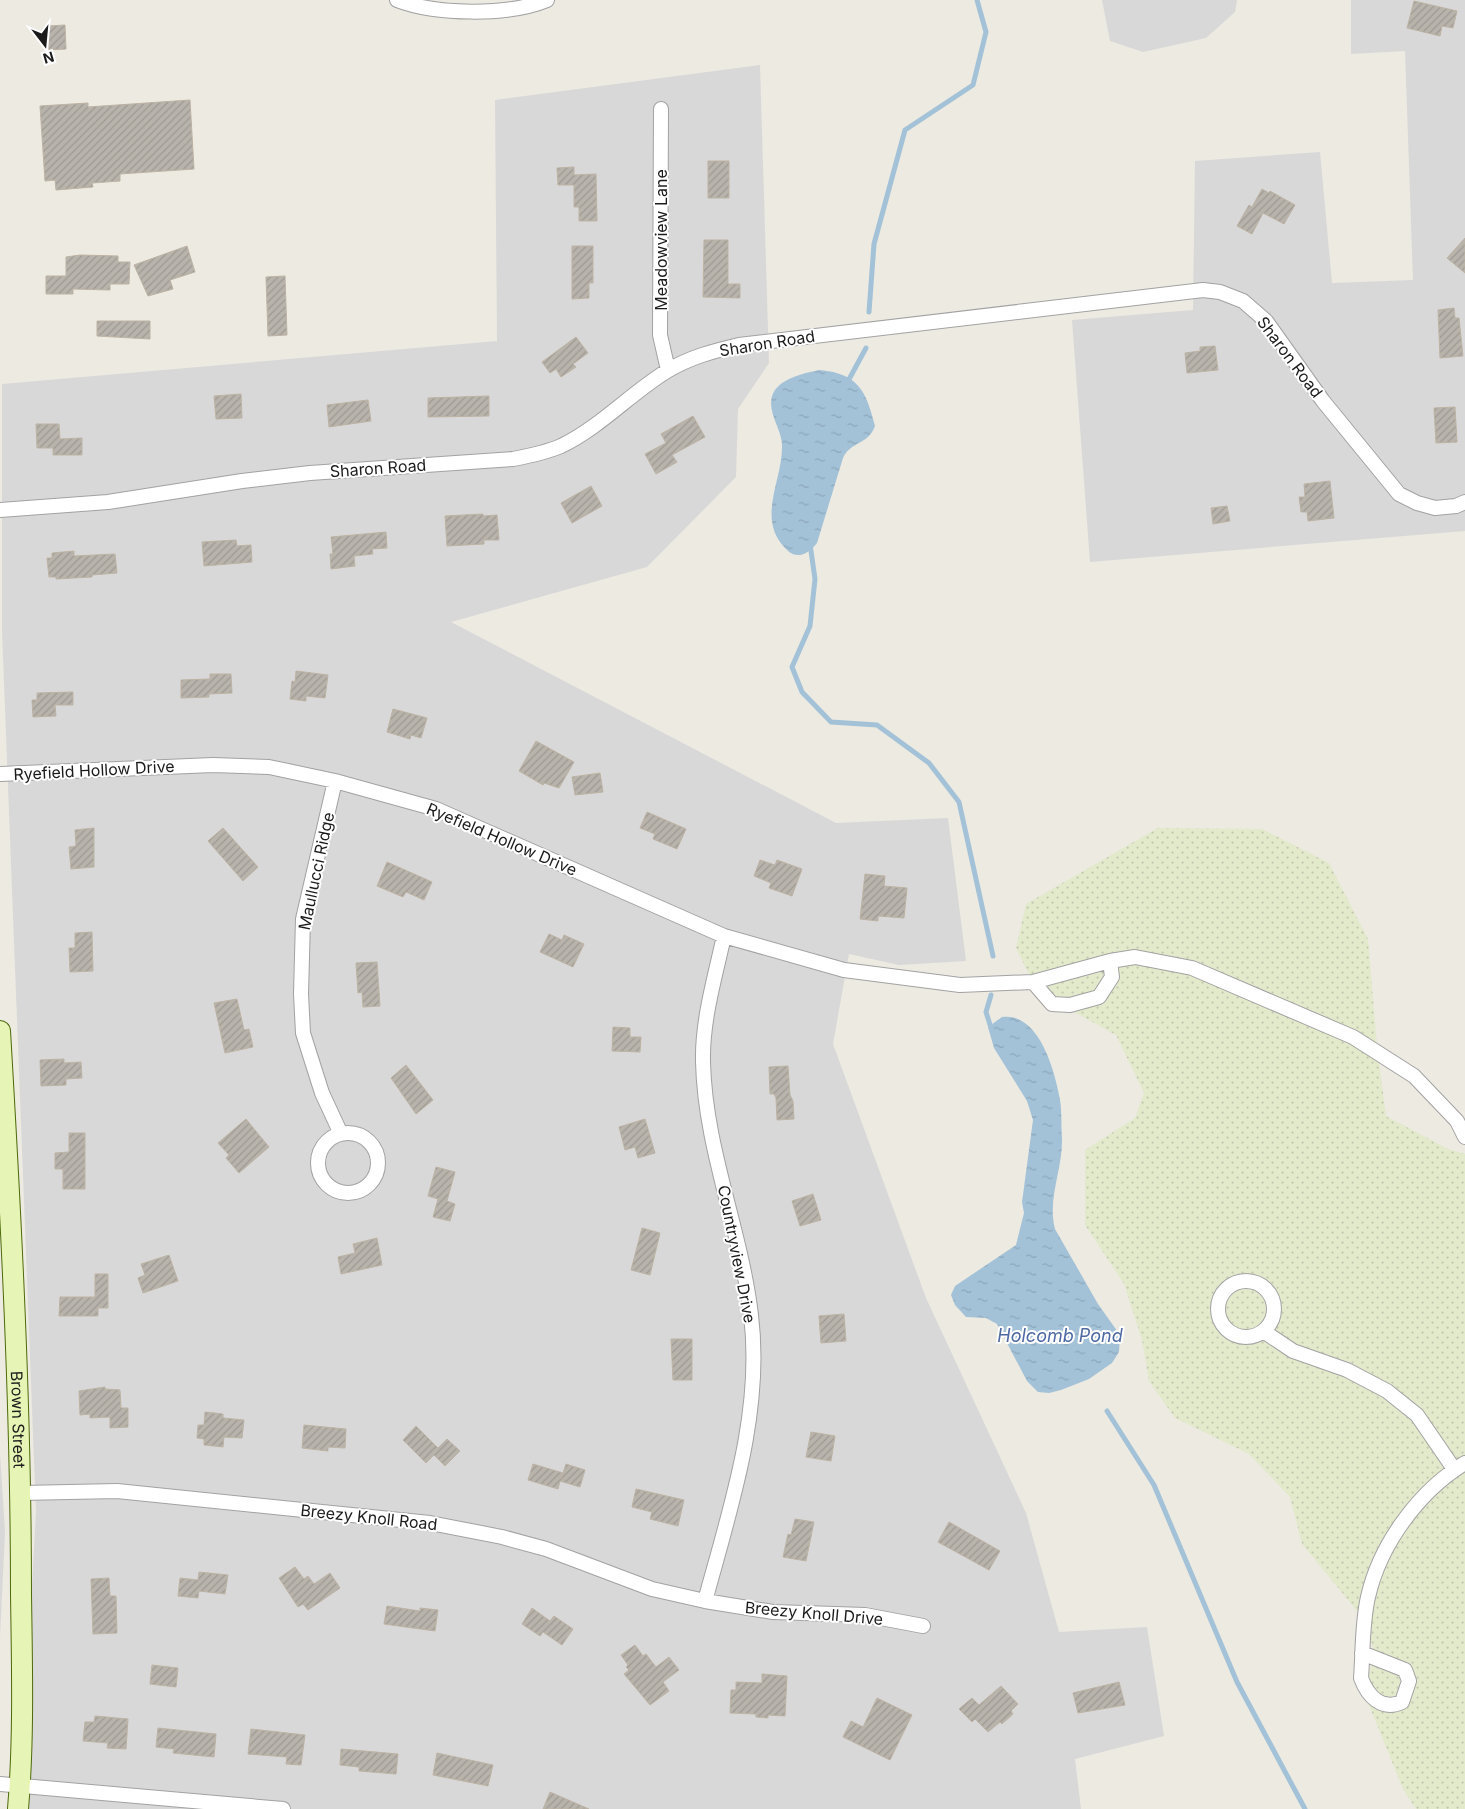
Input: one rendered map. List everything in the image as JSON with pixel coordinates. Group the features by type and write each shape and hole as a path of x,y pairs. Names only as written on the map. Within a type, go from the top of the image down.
{"street":[{"path":"397,0 431,8 494,12 533,6 547,0"},
{"name":"Meadowview Lane","path":"661,109 660,335 668,370"},
{"name":"Sharon Road","path":"0,510 108,502 242,481 310,473 513,459 538,454 561,446 582,433 668,370 700,355 739,345 1189,291 1220,292 1243,301 1266,321 1323,401 1399,494 1417,503 1435,508 1456,506 1465,502"},
{"name":"Ryefield Hollow Drive","path":"0,774 213,765 269,767 335,781 436,809 724,936 844,970 960,985 1033,982 1110,961 1135,957 1192,968 1353,1036 1414,1076 1458,1121 1465,1137"},
{"name":"Maullucci Ridge","path":"335,781 303,919 301,994 303,1033 322,1093 341,1134"},
{"name":"Countryview Drive","path":"705,1602 736,1487 750,1417 754,1367 752,1316 708,1116 703,1063 704,1029 724,936"},
{"path":"1033,982 1052,1004 1070,1005 1099,997 1112,977 1110,961"},
{"name":"Brown Street","path":"0,1031 16,1324 21,1493 20,1785 18,1809"},
{"path":"349,1133 364,1137 370,1142 378,1156 377,1172 373,1180 361,1190 354,1192 336,1191 329,1186 319,1170 320,1152 325,1144 341,1134 349,1133"},
{"path":"1245,1280 1262,1285 1269,1291 1275,1308 1274,1317 1263,1331 1245,1337 1228,1330 1222,1322 1218,1304 1228,1288 1245,1280"},
{"path":"1263,1331 1293,1351 1347,1370 1387,1391 1417,1415 1460,1466 1426,1493 1406,1517 1393,1537 1368,1596 1363,1628 1362,1653"},
{"name":"Breezy Knoll Road","path":"21,1493 117,1491 430,1523 502,1537 546,1549 652,1589 705,1602"},
{"name":"Breezy Knoll Drive","path":"705,1602 773,1612 864,1614 922,1626"},
{"path":"0,1784 284,1809"}],"shaded area":[{"path":"1102,0 1237,0 1235,12 1206,38 1143,52 1110,41"},
{"path":"1351,0 1465,0 1465,531 1090,562 1072,320 1193,310 1195,161 1320,152 1332,283 1413,280 1405,51 1351,54"},
{"path":"760,65 769,363 738,409 736,477 647,567 451,622 836,823 948,818 966,961 899,965 849,954 833,1044 926,1298 1026,1513 1059,1632 1147,1627 1164,1736 1075,1759 1081,1809 20,1809 36,1512 2,630 2,384 497,341 495,100"},
{"path":"0,1453 5,1532 0,1637"}],"green space":[{"path":"1158,828 1262,829 1329,863 1368,939 1377,1046 1386,1116 1448,1149 1465,1154 1465,1809 1416,1809 1403,1789 1364,1693 1375,1652 1362,1617 1302,1544 1290,1497 1249,1454 1175,1418 1149,1381 1142,1340 1124,1284 1085,1225 1085,1150 1135,1118 1144,1093 1116,1035 1038,992 1016,948 1026,904"}],"water":[{"path":"820,370 844,376 859,386 868,403 875,426 868,437 850,448 843,458 817,543 806,553 796,555 785,548 772,524 773,498 782,445 771,404 775,390 784,382 796,376"},
{"name":"Holcomb Pond","path":"1002,1017 1015,1018 1026,1024 1035,1033 1049,1060 1060,1100 1062,1138 1062,1150 1053,1206 1055,1229 1098,1304 1120,1335 1119,1352 1112,1363 1089,1379 1049,1393 1038,1392 1027,1381 997,1324 986,1318 966,1317 955,1305 951,1295 955,1286 1016,1245 1024,1213 1022,1202 1033,1120 1027,1101 994,1048 988,1027"}],"building":[{"path":"1414,1 1457,11 1453,28 1442,26 1440,36 1407,28"},
{"path":"65,25 66,49 49,50 48,26"},
{"path":"190,100 194,169 120,174 120,181 92,183 93,187 56,190 55,180 45,181 40,106 88,103 88,107"},
{"path":"708,161 729,161 729,198 708,198"},
{"path":"574,167 574,175 596,174 597,221 579,221 579,207 574,207 574,185 558,185 557,168"},
{"path":"1262,189 1269,193 1270,191 1295,205 1284,224 1263,213 1252,234 1237,226 1249,205 1252,207"},
{"path":"1465,238 1465,273 1447,258"},
{"path":"704,240 728,240 728,284 740,284 740,298 703,297"},
{"path":"187,246 195,272 170,280 173,289 148,296 134,265"},
{"path":"572,246 593,246 593,283 589,283 589,298 572,299"},
{"path":"80,255 118,256 118,262 130,262 129,284 110,284 110,290 73,289 73,294 46,294 46,276 66,276 66,257"},
{"path":"285,276 287,335 268,336 266,277"},
{"path":"1454,308 1455,318 1459,318 1463,356 1440,358 1438,310"},
{"path":"97,321 150,321 150,339 97,336"},
{"path":"576,337 588,353 573,364 576,367 561,377 556,369 550,373 542,362"},
{"path":"1215,346 1218,370 1187,373 1185,353 1200,351 1200,347"},
{"path":"241,394 242,418 216,419 214,396"},
{"path":"489,396 489,416 428,417 428,398"},
{"path":"368,400 371,421 329,427 327,405"},
{"path":"1455,407 1457,442 1436,443 1434,408"},
{"path":"693,416 705,437 672,455 677,462 656,474 645,454 666,443 661,434"},
{"path":"36,424 59,424 60,439 82,438 82,455 53,455 53,448 37,448"},
{"path":"1330,481 1334,518 1308,521 1307,512 1301,512 1299,497 1305,497 1304,484"},
{"path":"591,486 602,506 572,523 561,503"},
{"path":"1227,506 1230,521 1213,524 1211,508"},
{"path":"483,514 483,516 497,515 499,540 484,540 484,544 447,546 445,516"},
{"path":"386,532 387,548 372,549 373,554 354,556 355,566 331,569 330,554 333,554 331,537"},
{"path":"236,540 237,546 251,545 252,562 204,566 202,542"},
{"path":"74,551 74,556 115,554 117,573 92,575 92,577 56,579 56,577 49,577 47,558 52,558 52,553"},
{"path":"296,671 328,675 325,698 306,696 306,701 290,699 292,681 295,682"},
{"path":"210,674 231,674 232,693 209,694 209,697 181,698 181,680 210,679"},
{"path":"73,692 73,705 55,705 56,716 33,717 32,700 37,700 37,693"},
{"path":"393,709 427,718 421,738 411,735 410,739 387,732"},
{"path":"536,741 574,762 559,788 544,783 543,785 519,771"},
{"path":"600,773 603,792 575,795 572,777"},
{"path":"647,812 686,829 677,849 653,839 655,834 640,828"},
{"path":"94,828 94,867 71,869 69,847 76,846 75,830"},
{"path":"223,828 258,867 243,881 208,841"},
{"path":"760,860 775,865 777,860 802,869 792,896 769,888 771,883 754,876"},
{"path":"387,862 432,882 424,900 406,892 403,897 377,886"},
{"path":"865,874 885,876 884,886 907,888 904,918 878,916 878,921 860,919"},
{"path":"92,932 93,971 70,972 69,948 75,948 75,933"},
{"path":"549,934 562,940 564,935 584,944 573,967 540,952"},
{"path":"377,962 380,1006 363,1007 362,992 358,993 356,963"},
{"path":"237,999 244,1030 249,1029 253,1047 225,1053 214,1003"},
{"path":"613,1027 630,1028 630,1037 641,1037 640,1052 612,1051"},
{"path":"64,1059 64,1063 81,1062 82,1078 66,1079 66,1085 41,1086 40,1060"},
{"path":"406,1065 433,1100 416,1114 391,1078"},
{"path":"788,1066 794,1119 777,1120 776,1098 774,1094 770,1094 769,1067"},
{"path":"246,1119 269,1147 239,1173 226,1158 229,1155 218,1143"},
{"path":"645,1119 655,1153 638,1158 635,1147 625,1150 619,1127"},
{"path":"69,1133 85,1133 85,1189 63,1189 63,1169 55,1169 55,1153 69,1152"},
{"path":"436,1167 455,1172 447,1201 455,1204 450,1221 433,1217 438,1199 428,1196"},
{"path":"813,1194 821,1220 800,1226 792,1201"},
{"path":"642,1228 660,1233 650,1275 631,1270"},
{"path":"377,1238 382,1265 341,1274 338,1257 355,1253 353,1244"},
{"path":"169,1255 178,1281 143,1293 138,1278 145,1275 141,1264"},
{"path":"95,1274 108,1274 108,1308 98,1308 98,1316 59,1316 60,1297 95,1297"},
{"path":"844,1314 846,1341 821,1343 819,1316"},
{"path":"671,1339 692,1339 692,1380 673,1380"},
{"path":"105,1387 105,1389 120,1390 121,1408 128,1408 128,1427 110,1428 110,1417 90,1418 90,1414 80,1415 79,1391"},
{"path":"205,1412 223,1414 223,1418 244,1420 242,1438 224,1437 223,1447 204,1445 204,1439 197,1438 198,1425 204,1425"},
{"path":"304,1425 346,1429 345,1448 328,1447 328,1451 302,1448"},
{"path":"416,1426 438,1448 447,1439 460,1451 445,1466 434,1455 426,1463 403,1440"},
{"path":"811,1432 835,1436 831,1461 806,1457"},
{"path":"533,1464 563,1473 566,1464 585,1470 580,1487 560,1481 558,1489 528,1480"},
{"path":"636,1489 684,1500 678,1526 650,1519 652,1512 632,1507"},
{"path":"795,1519 814,1522 806,1561 783,1557 788,1534 791,1535"},
{"path":"949,1522 1000,1551 989,1570 938,1542"},
{"path":"295,1567 304,1579 308,1576 314,1584 330,1573 340,1588 308,1610 303,1604 298,1607 279,1578"},
{"path":"199,1572 228,1575 225,1594 199,1591 198,1598 178,1596 180,1578 198,1580"},
{"path":"109,1578 110,1596 116,1596 117,1633 93,1634 91,1579"},
{"path":"387,1606 420,1611 420,1608 438,1610 435,1631 384,1624"},
{"path":"532,1608 550,1621 554,1616 573,1629 562,1645 543,1632 540,1636 522,1624"},
{"path":"635,1645 643,1656 646,1654 656,1667 669,1657 679,1670 663,1682 669,1691 650,1705 624,1674 629,1670 621,1655"},
{"path":"152,1665 178,1668 176,1687 150,1684"},
{"path":"762,1674 787,1676 785,1716 768,1715 768,1718 756,1717 756,1714 730,1713 731,1690 736,1690 736,1682 762,1683"},
{"path":"1119,1682 1125,1705 1078,1713 1073,1693"},
{"path":"1001,1686 1018,1704 1011,1711 1013,1714 1002,1724 1000,1722 988,1732 975,1719 972,1722 959,1709 972,1698 979,1705"},
{"path":"877,1698 912,1715 890,1760 843,1737 851,1721 863,1727"},
{"path":"95,1716 128,1719 126,1749 107,1748 108,1743 83,1741 85,1722 94,1722"},
{"path":"158,1728 216,1734 214,1757 173,1753 174,1749 156,1747"},
{"path":"251,1729 305,1735 301,1765 286,1764 287,1757 248,1754"},
{"path":"341,1749 398,1754 396,1774 359,1771 359,1767 340,1765"},
{"path":"437,1753 493,1765 488,1786 433,1775"},
{"path":"550,1792 589,1809 543,1809"}],"waterway":[{"path":"869,312 874,244 905,130 973,85 986,32 977,0"},
{"path":"847,383 866,348"},
{"path":"810,544 815,579 810,626 792,667 802,692 831,722 877,725 929,763 959,802 993,956"},
{"path":"991,995 986,1012 992,1031"},
{"path":"1107,1411 1154,1485 1237,1682 1305,1809"}]}
